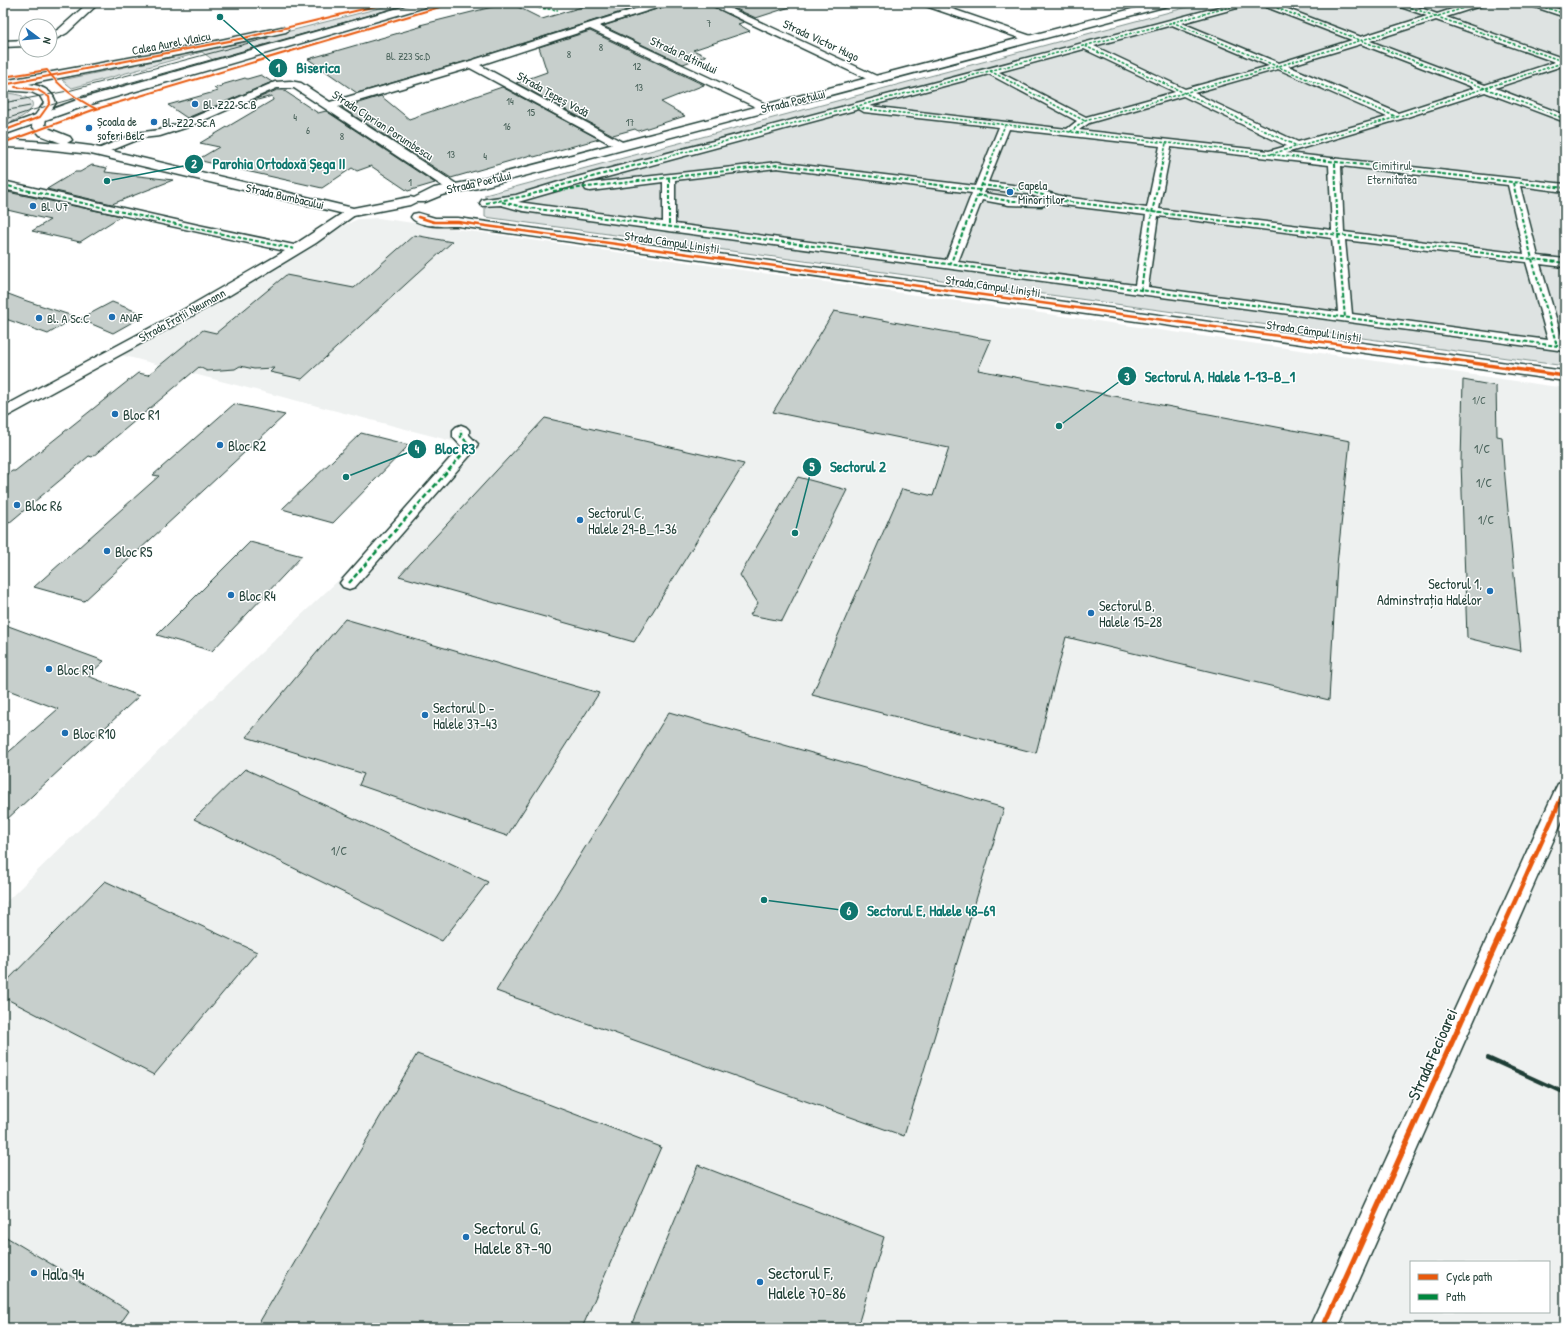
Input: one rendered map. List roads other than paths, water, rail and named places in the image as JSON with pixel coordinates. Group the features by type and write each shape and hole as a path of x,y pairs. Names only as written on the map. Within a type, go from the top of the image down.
{"street":[{"path":"58,34 94,3"},
{"name":"Calea Aurel Vlaicu","path":"3,86 258,36 388,3"},
{"path":"3,131 40,117 99,98 428,3"},
{"path":"329,106 471,64 663,3"},
{"name":"Strada Victor Hugo","path":"712,3 877,80"},
{"path":"926,3 1031,39"},
{"name":"Strada Poetului","path":"414,208 434,193 473,185 1167,3"},
{"path":"541,193 566,184 1245,3"},
{"path":"1264,3 1565,119"},
{"path":"1268,155 1397,117 1565,62 1398,3"},
{"path":"1070,132 1085,121 1280,66 1480,3"},
{"path":"1532,3 1565,14"},
{"path":"1172,22 1280,66 1397,117"},
{"name":"Strada Paltinului","path":"591,26 766,108"},
{"path":"3,44 18,43"},
{"path":"1085,46 1297,146"},
{"name":"Strada Țepeș Vodă","path":"471,64 622,146"},
{"path":"990,72 1085,121"},
{"name":"Strada Ciprian Porumbescu","path":"95,151 140,135 160,132 184,125 275,86 290,84 297,85 454,188"},
{"name":"Calea Aurel Vlaicu","path":"3,86 31,88 46,93 49,97 50,103 40,117"},
{"path":"853,107 1565,188"},
{"name":"Strada Bumbacului","path":"40,117 38,123 39,129 95,151"},
{"path":"950,265 1005,125"},
{"name":"Strada Bumbacului","path":"3,143 34,144 95,151 355,212 414,208"},
{"path":"1141,290 1152,213 1166,143"},
{"path":"1336,162 1338,235 1345,318"},
{"path":"486,203 502,202 541,193 777,165 979,190 1020,202 1063,201 1565,263"},
{"path":"669,178 669,227"},
{"path":"502,202 523,207 669,227 1561,347 1532,259 1513,183"},
{"path":"414,208 428,215 473,185"},
{"path":"3,186 295,249"},
{"name":"Strada Câmpul Liniștii","path":"440,207 447,216 458,222"},
{"name":"Strada Câmpul Liniștii","path":"414,208 434,222 458,222 1565,376"},
{"name":"Strada Frații Neumann","path":"4,411 232,287 355,212"},
{"path":"349,583 468,448 470,444 461,437 461,430"},
{"name":"Strada Fecioarei","path":"1323,1328 1565,790"}],"tram line":[{"path":"3,120 33,110 413,3"},
{"path":"3,103 68,91 268,38"},
{"path":"3,111 30,106"}],"railway":[{"path":"1488,1058 1565,1093"}],"place":[{"name":"Biserica","path":"220,17"},
{"name":"Bl. Z22 Sc.B","path":"195,104"},
{"name":"Bl. Z22 Sc.A","path":"154,122"},
{"name":"Școala de șoferi Belc","path":"89,128"},
{"name":"Parohia Ortodoxă Șega II","path":"107,181"},
{"name":"Capela Minoriților","path":"1010,192"},
{"name":"Bl. U7","path":"33,206"},
{"name":"ANAF","path":"112,317"},
{"name":"Bl. A Sc.C","path":"39,318"},
{"name":"Bloc R1","path":"115,414"},
{"name":"Sectorul A, Halele 1-13-B_1","path":"1059,426"},
{"name":"Bloc R2","path":"220,445"},
{"name":"Bloc R3","path":"346,477"},
{"name":"Bloc R6","path":"17,505"},
{"name":"Sectorul C, Halele 29-B_1-36","path":"580,520"},
{"name":"Sectorul 2","path":"795,533"},
{"name":"Bloc R5","path":"107,551"},
{"name":"Sectorul 1, Adminstrația Halelor","path":"1490,591"},
{"name":"Bloc R4","path":"231,595"},
{"name":"Sectorul B, Halele 15-28","path":"1091,613"},
{"name":"Bloc R9","path":"49,669"},
{"name":"Sectorul D - Halele 37-43","path":"425,715"},
{"name":"Bloc R10","path":"65,733"},
{"name":"Sectorul E, Halele 48-69","path":"764,900"},
{"name":"Sectorul G, Halele 87-90","path":"466,1237"},
{"name":"Hala 94","path":"34,1273"},
{"name":"Sectorul F, Halele 70-86","path":"760,1282"}],"park label":[{"name":"Cimitirul Eternitatea","path":"1392,172"}]}
